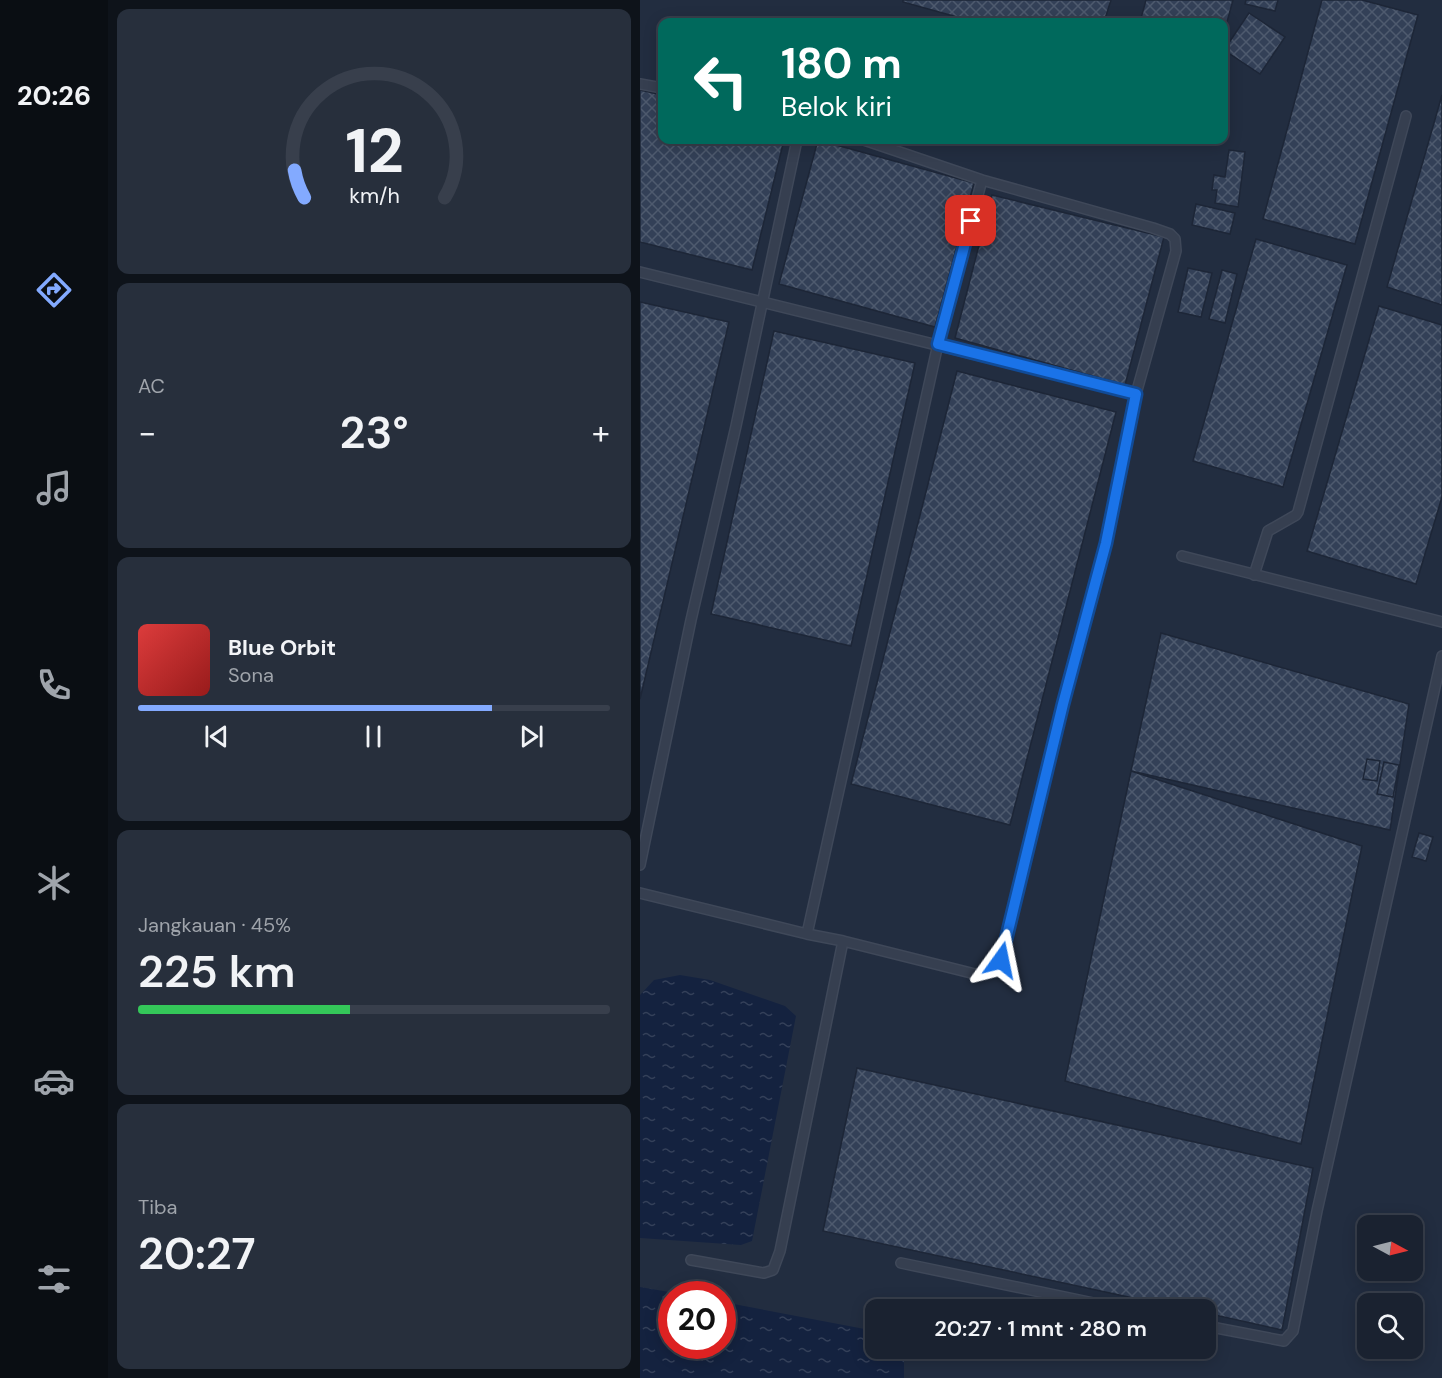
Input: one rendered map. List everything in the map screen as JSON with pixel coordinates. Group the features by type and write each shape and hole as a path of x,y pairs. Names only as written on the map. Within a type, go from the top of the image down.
{"lane":[{"path":"640,84 658,87"},
{"path":"1254,575 1268,531 1298,512 1406,116"},
{"path":"640,865 691,620 796,144"},
{"path":"640,893 975,974 986,974 993,970 1001,960 1071,671 1106,543 1136,394 1176,251 1175,239 1170,234 1153,228 982,180 876,144"},
{"path":"807,934 938,344 982,180"},
{"path":"640,272 1136,394"},
{"path":"1182,556 1441,622"},
{"path":"1216,1328 1284,1341 1293,1331 1317,1211 1441,656"},
{"path":"691,1260 764,1273 773,1270 780,1251 843,941"},
{"path":"901,1263 1074,1299"}],"water":[{"path":"680,975 710,980 785,1006 796,1016 752,1241 741,1245 640,1238 640,995 654,980"},
{"path":"640,1287 658,1290 658,1359 736,1359 736,1304 865,1329 865,1359 904,1360 904,1378 640,1378"}],"building":[{"path":"903,0 1111,0 1105,18 961,18 903,2"},
{"path":"1146,0 1233,0 1228,18 1141,18"},
{"path":"1246,0 1278,0 1275,11 1245,4"},
{"path":"1322,0 1362,0 1418,15 1355,244 1263,219"},
{"path":"1249,13 1285,37 1260,74 1228,53 1228,44"},
{"path":"640,90 658,94 658,144 783,144 752,270 640,242"},
{"path":"1442,95 1442,305 1387,287"},
{"path":"817,144 833,144 974,183 935,327 779,284"},
{"path":"1229,150 1245,152 1238,207 1215,203 1217,190 1212,190 1214,175 1225,177"},
{"path":"992,195 1164,237 1125,385 955,338"},
{"path":"1196,204 1235,213 1230,234 1192,225"},
{"path":"1256,239 1347,265 1283,487 1193,461"},
{"path":"1188,268 1212,273 1201,317 1178,312"},
{"path":"1222,270 1237,274 1225,323 1209,319"},
{"path":"640,302 729,322 640,699"},
{"path":"1379,306 1442,325 1442,497 1416,584 1307,551"},
{"path":"774,331 915,363 851,646 711,614"},
{"path":"957,371 1116,412 1010,825 851,784"},
{"path":"1161,633 1409,704 1390,830 1131,771"},
{"path":"1367,759 1380,761 1377,781 1363,779"},
{"path":"1384,762 1399,765 1393,797 1377,794"},
{"path":"1131,771 1362,846 1301,1144 1065,1081"},
{"path":"1419,833 1433,837 1426,861 1412,857"},
{"path":"857,1068 1313,1168 1282,1330 1216,1315 1216,1299 1138,1299 823,1231"}],"route":[{"path":"971,221 938,344 1136,394 1106,543 1074,660 1001,960"}]}
